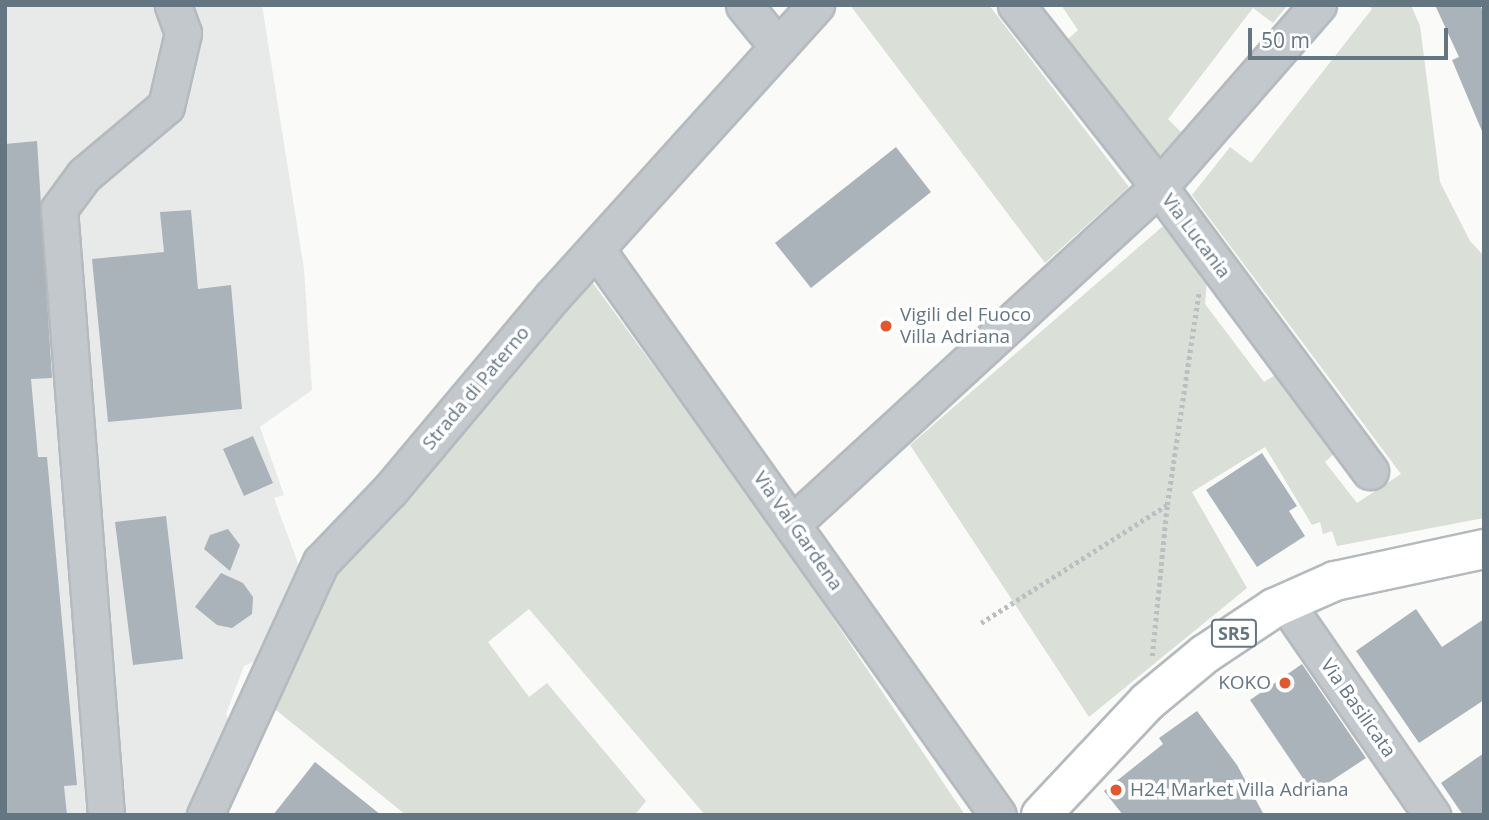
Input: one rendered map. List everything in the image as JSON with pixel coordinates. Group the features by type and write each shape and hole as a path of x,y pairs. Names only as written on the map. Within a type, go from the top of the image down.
{"main road":[{"name":"SR5","path":"1045,813 1147,702 1205,654 1285,602 1335,580 1484,549"}],"street":[{"path":"106,815 59,209 85,175 166,106 183,33 173,5"},
{"path":"744,5 778,47"},
{"name":"Strada di Paterno","path":"205,815 321,562 390,490 596,249 816,5"},
{"name":"Via Lucania","path":"1016,5 1160,187 1370,471"},
{"path":"793,523 1160,187 1318,5"},
{"name":"Via Val Gardena","path":"596,249 998,815"},
{"name":"Via Basilicata","path":"1285,602 1432,815"}],"path":[{"path":"1147,702 1167,505 1205,248"},
{"path":"981,623 1167,505"}],"shaded area":[{"path":"5,5 262,5 304,269 312,390 260,427 284,495 274,498 299,566 258,660 244,666 226,714 230,724 189,815 5,815"},
{"path":"850,5 989,5 1129,187 1045,263"},
{"path":"1061,5 1288,5 1273,23 1253,8 1168,119 1184,135 1161,162 1067,40 1078,30"},
{"path":"1368,5 1411,5 1420,26 1440,182 1470,241 1484,256 1484,518 1337,546 1332,531 1323,534 1320,522 1312,525 1265,447 1192,492 1247,588 1089,717 910,445 1163,226 1207,281 1205,304 1264,382 1277,374 1336,452 1325,462 1357,503 1401,474 1192,195 1230,147 1251,163 1372,9"},
{"path":"590,279 773,529 965,815 705,815 529,609 488,642 529,697 547,683 646,801 635,815 406,815 271,706 327,580"}],"building":[{"path":"1435,5 1480,5 1484,13 1484,136 1452,60 1459,57"},
{"path":"37,141 52,378 31,379 38,457 47,457 77,785 64,786 67,815 5,815 5,144"},
{"path":"896,147 931,192 811,288 775,243"},
{"path":"191,210 198,289 231,285 242,409 108,422 92,259 164,252 160,212"},
{"path":"253,436 273,483 244,496 223,449"},
{"path":"1262,453 1297,506 1289,511 1305,536 1257,567 1206,490"},
{"path":"166,516 183,659 133,665 115,522"},
{"path":"228,529 240,545 230,571 204,549 210,535"},
{"path":"221,573 243,583 253,597 252,614 232,628 217,625 195,607"},
{"path":"1416,609 1442,647 1484,619 1484,700 1419,743 1356,651"},
{"path":"1302,664 1366,758 1313,793 1250,700"},
{"path":"1197,711 1237,765 1264,815 1123,815 1104,791 1163,744 1159,738"},
{"path":"1484,753 1484,815 1463,815 1441,783"},
{"path":"315,762 381,815 273,815"}],"place":[{"name":"Vigili del Fuoco Villa Adriana","path":"886,326"},
{"name":"KOKO","path":"1285,683"},
{"name":"H24 Market Villa Adriana","path":"1116,790"}]}
